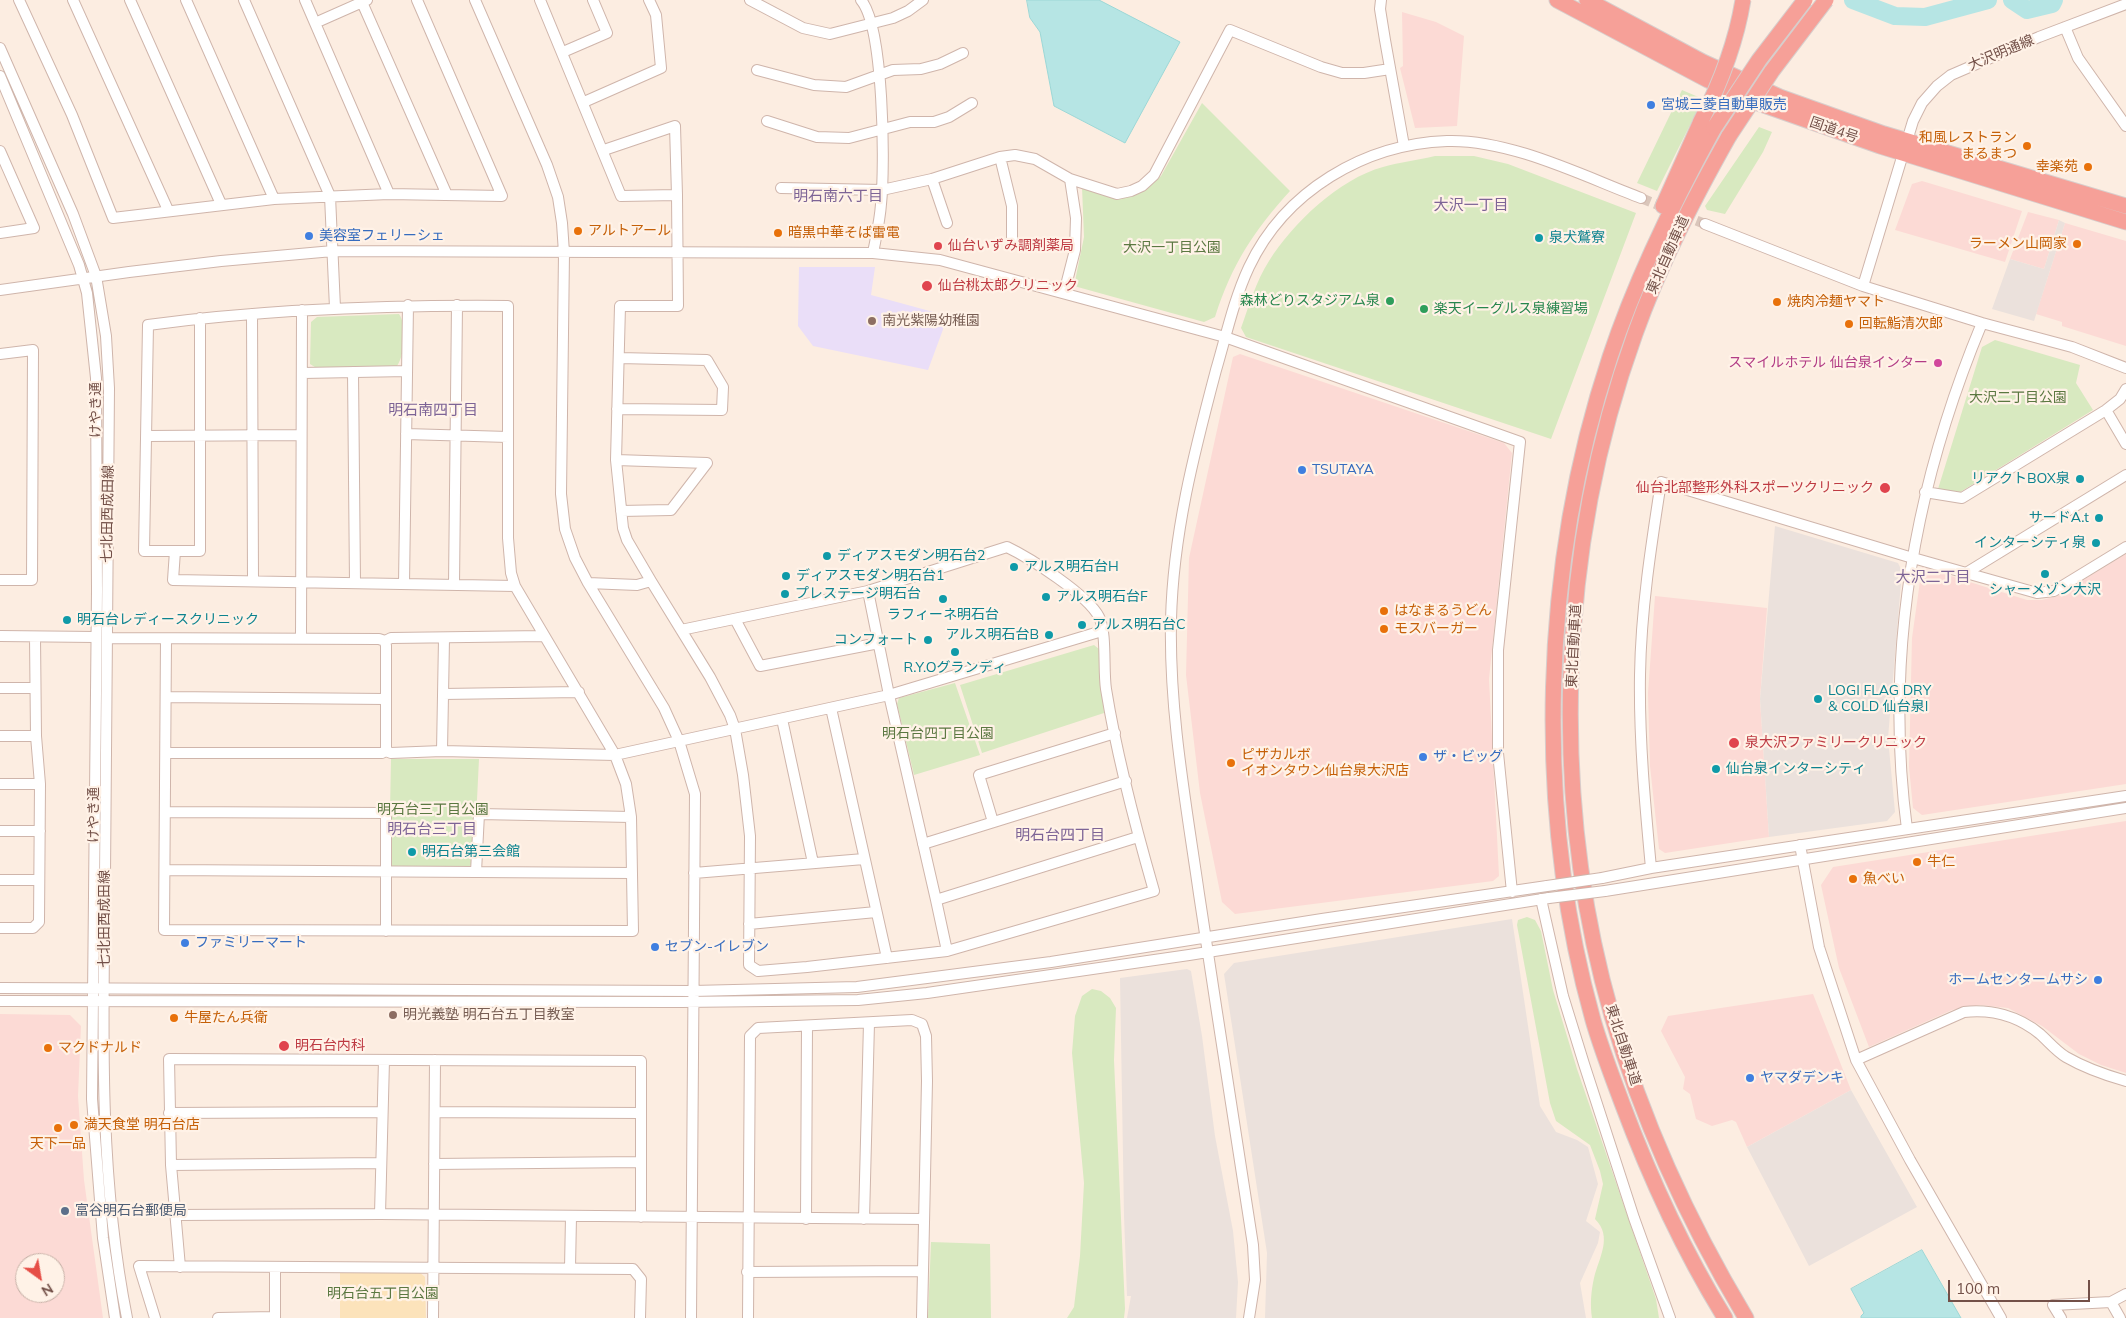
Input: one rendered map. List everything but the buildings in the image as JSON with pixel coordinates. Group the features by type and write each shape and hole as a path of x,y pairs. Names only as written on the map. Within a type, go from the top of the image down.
{"highway":[{"name":"国道4号","path":"1557,0 1708,80 1758,103 1906,146 2126,206"},
{"name":"国道4号","path":"1587,0 1703,62 1780,97 1870,130 1906,146 2126,222"},
{"path":"1610,356 1643,251 1730,55 1738,28 1743,0"},
{"name":"東北自動車道","path":"1725,1318 1680,1238 1656,1186 1632,1130 1594,1021 1570,914 1555,797 1554,687 1562,583 1581,461 1610,356 1651,255 1676,201 1714,128 1759,60 1804,0"},
{"name":"東北自動車道","path":"1746,1318 1698,1233 1670,1176 1649,1124 1612,1016 1588,912 1574,794 1572,739 1573,634 1578,584 1592,492 1603,440 1635,333 1656,280 1687,212 1729,136 1772,71 1825,1"}],"street":[{"path":"19,0 72,115 114,218 168,210 274,199 389,194 502,196 417,0"},
{"path":"73,0 168,210"},
{"path":"130,0 221,204"},
{"path":"186,0 274,199"},
{"path":"244,0 330,196 336,308"},
{"path":"305,0 389,194"},
{"path":"476,0 548,165 558,197 564,253 561,494 565,529 575,558 588,583 664,708 679,741 695,794 691,1318"},
{"path":"540,0 604,150 621,196 677,195"},
{"path":"563,52 607,34 593,0"},
{"path":"584,102 661,68 656,15 650,0"},
{"path":"750,0 803,28 830,34 893,18 908,11 923,0"},
{"path":"861,0 872,23 883,129 882,190 873,253"},
{"path":"1381,0 1380,10 1404,146"},
{"path":"315,23 364,1 447,195"},
{"name":"大沢明通線","path":"1862,286 1906,146 1922,103 1936,86 1951,75 2065,27 2126,4"},
{"path":"2065,27 2078,58 2126,126"},
{"path":"781,188 882,190 932,179 1000,157 1015,155 1035,159 1070,179 1117,194 1132,191 1154,175 1230,30 1321,67 1342,73 1364,73 1390,69"},
{"name":"七北田西成田線","path":"0,48 73,214 96,276 106,336 110,388 104,988 105,1148 113,1230 127,1318"},
{"path":"757,70 814,85 846,87 893,70 921,69 940,64 963,53"},
{"name":"けやき通","path":"0,76 60,216 84,278 92,331 96,378 92,1099 102,1238 114,1318"},
{"path":"767,121 817,137 849,138 910,122 934,122 949,117 972,102"},
{"path":"604,150 675,126 678,306 620,306 616,460 623,528 627,540 650,581 714,685 730,715 735,729 749,828 749,965 758,971 947,951 1154,892 1138,837 1115,733 1106,687 1100,619 1090,602 1022,553 1007,546 868,592 681,630"},
{"path":"1249,1318 1255,1280 1253,1245 1207,952 1173,707 1171,621 1179,526 1193,457 1238,294 1249,267 1262,244 1289,210 1324,180 1344,168 1363,159 1404,146 1448,141 1478,143 1507,149 1562,167 1641,198"},
{"path":"0,151 34,228 0,233"},
{"path":"1000,157 1012,206 1012,241"},
{"path":"932,179 947,222"},
{"path":"1064,293 1075,250 1076,218 1070,179"},
{"path":"1705,224 1862,286 1982,323 2072,347 2126,368"},
{"path":"0,290 221,261 333,251 873,253 940,260 1225,337 1520,442 1498,650 1498,752 1512,892"},
{"path":"404,584 408,305"},
{"path":"166,639 164,930 633,931 631,817 626,784 615,755 544,636 516,586 511,573 508,538 508,306 408,305 336,308 200,318 148,324 144,551 200,551 200,318"},
{"path":"454,585 457,305"},
{"path":"301,638 302,310"},
{"path":"252,314 253,581"},
{"path":"1907,829 1900,776 1899,708 1905,618 1912,558 1925,492 1958,384 1982,323"},
{"path":"0,354 33,350 32,580 0,580"},
{"path":"617,409 722,410 723,386 707,360 619,358"},
{"path":"303,373 407,371"},
{"path":"353,372 355,583"},
{"path":"1925,492 1962,498 2106,410 2120,399 2126,389"},
{"path":"2106,410 2126,444"},
{"path":"406,434 508,437"},
{"path":"147,436 301,435"},
{"path":"616,460 707,464 671,510 621,511"},
{"path":"1966,573 2126,475"},
{"path":"1651,868 1640,747 1640,674 1648,566 1661,482 1912,558 2037,593 2054,591 2126,547"},
{"path":"175,551 173,580 516,586"},
{"path":"588,583 637,586 650,581"},
{"path":"868,592 889,695 947,951"},
{"path":"735,619 760,666 879,643"},
{"path":"166,753 382,753 386,751 391,753 442,751 615,755 889,695 1102,631"},
{"path":"0,636 95,637"},
{"path":"107,638 301,638 379,639 385,641 391,638 444,639 544,636"},
{"path":"0,928 32,928 39,922 40,784 36,736 35,637"},
{"path":"442,751 444,639"},
{"path":"385,641 386,751"},
{"path":"0,688 35,688"},
{"path":"443,694 579,692"},
{"path":"167,696 385,699"},
{"path":"831,708 887,958"},
{"path":"782,719 813,864"},
{"path":"993,822 979,776 1115,733"},
{"path":"0,736 36,736"},
{"path":"924,844 1126,782"},
{"path":"0,784 40,784"},
{"path":"0,1000 693,997 877,985 1052,962 2126,796"},
{"path":"0,988 858,1000 926,993 1207,952 2126,808"},
{"path":"166,812 386,813 386,931"},
{"path":"476,872 478,814 631,817"},
{"path":"0,831 40,831"},
{"path":"936,900 1138,837"},
{"path":"1800,845 1819,947 1856,1060 1910,1160 2001,1318"},
{"path":"694,873 750,870 864,859"},
{"path":"165,870 632,873"},
{"path":"0,880 39,880"},
{"path":"1545,899 1563,996 1634,1218 1670,1318"},
{"path":"749,924 876,912"},
{"path":"1856,1060 1964,1012 1982,1010 2020,1022 2040,1034 2064,1056 2108,1076 2126,1081"},
{"path":"748,1318 750,1036 758,1028 912,1020 922,1024 926,1036 927,1081 922,1318"},
{"path":"864,1219 869,1023"},
{"path":"806,1219 807,1026"},
{"path":"180,1267 171,1164 169,1059 641,1061 641,1217"},
{"path":"380,1214 384,1060"},
{"path":"433,1318 435,1060"},
{"path":"169,1113 382,1112"},
{"path":"435,1112 641,1113"},
{"path":"434,1164 641,1162"},
{"path":"171,1164 381,1163"},
{"path":"175,1215 380,1214 434,1216 923,1219"},
{"path":"570,1268 571,1217"},
{"path":"155,1318 139,1266 633,1268 641,1279 640,1318"},
{"path":"218,1318 274,1317 274,1267"},
{"path":"747,1272 922,1271"},
{"path":"2061,1318 2053,1305 2111,1302 2126,1294"},
{"path":"2111,1302 2120,1318"}],"shaded area":[{"path":"1402,12 1436,22 1464,36 1457,126 1415,128 1400,68 1403,66"},
{"path":"1922,181 2022,211 2005,262 1895,230 1912,184"},
{"path":"2028,212 2059,220 2044,269 2010,259"},
{"path":"2059,220 2065,223 2034,321 1992,309 2010,259 2044,269"},
{"path":"2065,223 2126,241 2126,346 2062,326 2062,322 2036,314"},
{"name":"南光紫陽幼稚園","path":"799,267 875,267 871,295 948,316 928,370 813,346 798,326"},
{"path":"1240,354 1504,443 1512,453 1489,679 1499,876 1493,881 1235,914 1222,902 1200,793 1186,675 1189,558 1233,357"},
{"path":"1775,526 1898,563 1902,571 1888,738 1895,812 1887,821 1769,837 1760,699"},
{"path":"2126,554 2126,784 1922,815 1913,808 1909,767 1912,638 1922,567 2027,600 2042,600 2057,596"},
{"path":"1655,596 1767,608 1760,699 1769,837 1665,853 1659,849 1650,766 1648,693"},
{"path":"2126,821 2126,1073 2101,1065 2079,1054 2042,1026 2008,1008 1980,1005 1952,1010 1869,1047 1839,968 1821,885 1833,867"},
{"path":"1512,919 1540,1106 1556,1132 1577,1140 1588,1147 1598,1184 1586,1221 1600,1232 1598,1243 1580,1283 1586,1318 1265,1318 1267,1253 1224,974 1234,963"},
{"path":"1187,969 1191,971 1202,1036 1215,1136 1233,1231 1238,1282 1236,1318 1127,1318 1131,1296 1127,1296 1124,1216 1120,978"},
{"path":"1813,994 1851,1090 1747,1147 1736,1122 1732,1120 1712,1126 1696,1119 1690,1094 1683,1089 1685,1077 1661,1031 1668,1016"},
{"path":"0,1014 70,1015 81,1026 78,1096 84,1180 103,1318 0,1318"},
{"path":"1851,1090 1917,1207 1809,1266 1747,1147"}],"green space":[{"path":"1682,90 1703,99 1657,191 1637,183"},
{"name":"大沢一丁目公園","path":"1202,103 1290,191 1245,249 1236,265 1215,317 1204,322 1074,286 1084,237 1082,187 1114,197 1146,189 1161,176"},
{"path":"1759,127 1772,132 1763,152 1725,214 1707,210 1705,206"},
{"name":"楽天イーグルス泉練習場","path":"1435,156 1474,156 1508,164 1636,213 1551,439 1246,337 1241,328 1257,285 1269,261 1291,232 1319,204 1350,181 1366,173 1389,165"},
{"path":"399,314 402,319 404,340 402,355 397,366 318,369 310,364 311,322 317,317"},
{"name":"大沢二丁目公園","path":"1995,340 2080,365 2076,383 2093,410 1957,494 1938,489 1982,347"},
{"path":"1094,645 1099,649 1104,713 982,753 960,685"},
{"name":"明石台四丁目公園","path":"955,683 980,755 914,775 897,704 899,698"},
{"name":"明石台三丁目公園","path":"391,759 479,759 474,861 468,868 394,868 389,863"},
{"path":"1527,917 1535,920 1541,931 1553,990 1577,1069 1656,1299 1659,1318 1592,1318 1592,1288 1604,1240 1600,1226 1595,1219 1603,1184 1590,1145 1556,1121 1550,1103 1517,925 1518,920"},
{"path":"1092,989 1101,991 1110,998 1116,1008 1114,1060 1124,1318 1067,1318 1074,1307 1080,1256 1084,1183 1072,1053 1075,1016 1082,996"},
{"path":"931,1242 990,1244 991,1318 928,1318"}],"sand":[{"name":"明石台五丁目公園","path":"418,1271 425,1277 426,1318 340,1318 340,1272"}],"water":[{"path":"1027,0 1099,0 1180,42 1125,143 1054,106 1040,32 1030,18"},
{"path":"1922,1250 1961,1318 1861,1318 1864,1313 1851,1289"}],"waterway":[{"path":"1853,0 1895,16 1925,17 1988,0"},
{"path":"2012,0 2027,10 2052,4 2054,0"}],"tunnel":[{"path":"1641,198 1705,224"}],"place":[{"name":"宮城三菱自動車販売","path":"1651,105"},
{"name":"和風レストラン まるまつ","path":"2027,146"},
{"name":"幸楽苑","path":"2088,167"},
{"name":"アルトアール","path":"578,231"},
{"name":"暗黒中華そば雷電","path":"778,233"},
{"name":"美容室フェリーシェ","path":"309,236"},
{"name":"泉犬鷲寮","path":"1539,238"},
{"name":"ラーメン山岡家","path":"2077,244"},
{"name":"仙台いずみ調剤薬局","path":"938,246"},
{"name":"仙台桃太郎クリニック","path":"927,286"},
{"name":"森林どりスタジアム泉","path":"1390,301"},
{"name":"焼肉冷麺ヤマト","path":"1777,302"},
{"name":"楽天イーグルス泉練習場","path":"1424,309"},
{"name":"南光紫陽幼稚園","path":"872,321"},
{"name":"回転鮨清次郎","path":"1849,324"},
{"name":"スマイルホテル 仙台泉インター","path":"1938,363"},
{"name":"TSUTAYA","path":"1302,470"},
{"name":"リアクトBOX泉","path":"2080,479"},
{"name":"仙台北部整形外科スポーツクリニック","path":"1885,488"},
{"name":"サードA.t","path":"2099,518"},
{"name":"インターシティ泉","path":"2096,543"},
{"name":"ディアスモダン明石台2","path":"827,556"},
{"name":"アルス明石台H","path":"1014,567"},
{"name":"シャーメゾン大沢","path":"2045,574"},
{"name":"ディアスモダン明石台1","path":"786,576"},
{"name":"プレステージ明石台","path":"785,594"},
{"name":"アルス明石台F","path":"1046,597"},
{"name":"ラフィーネ明石台","path":"943,599"},
{"name":"はなまるうどん","path":"1384,611"},
{"name":"明石台レディースクリニック","path":"67,620"},
{"name":"アルス明石台C","path":"1082,625"},
{"name":"モスバーガー","path":"1384,629"},
{"name":"アルス明石台B","path":"1049,635"},
{"name":"コンフォート","path":"928,640"},
{"name":"R.Y.Oグランディ","path":"955,652"},
{"name":"LOGI FLAG DRY & COLD 仙台泉I","path":"1818,699"},
{"name":"泉大沢ファミリークリニック","path":"1734,743"},
{"name":"ザ・ビッグ","path":"1423,757"},
{"name":"ピザカルボ イオンタウン仙台泉大沢店","path":"1231,763"},
{"name":"仙台泉インターシティ","path":"1716,769"},
{"name":"明石台第三会館","path":"412,852"},
{"name":"牛仁","path":"1917,862"},
{"name":"魚べい","path":"1853,879"},
{"name":"ファミリーマート","path":"185,943"},
{"name":"セブン-イレブン","path":"655,947"},
{"name":"ホームセンタームサシ","path":"2098,980"},
{"name":"明光義塾 明石台五丁目教室","path":"393,1015"},
{"name":"牛屋たん兵衛","path":"174,1018"},
{"name":"明石台内科","path":"284,1046"},
{"name":"マクドナルド","path":"48,1048"},
{"name":"ヤマダデンキ","path":"1750,1078"},
{"name":"満天食堂 明石台店","path":"74,1125"},
{"name":"天下一品","path":"58,1128"},
{"name":"富谷明石台郵便局","path":"65,1211"}],"district":[{"name":"明石南六丁目","path":"838,196"},
{"name":"大沢一丁目","path":"1471,205"},
{"name":"明石南四丁目","path":"433,410"},
{"name":"大沢二丁目","path":"1933,577"},
{"name":"明石台三丁目","path":"432,829"},
{"name":"明石台四丁目","path":"1060,835"}]}
